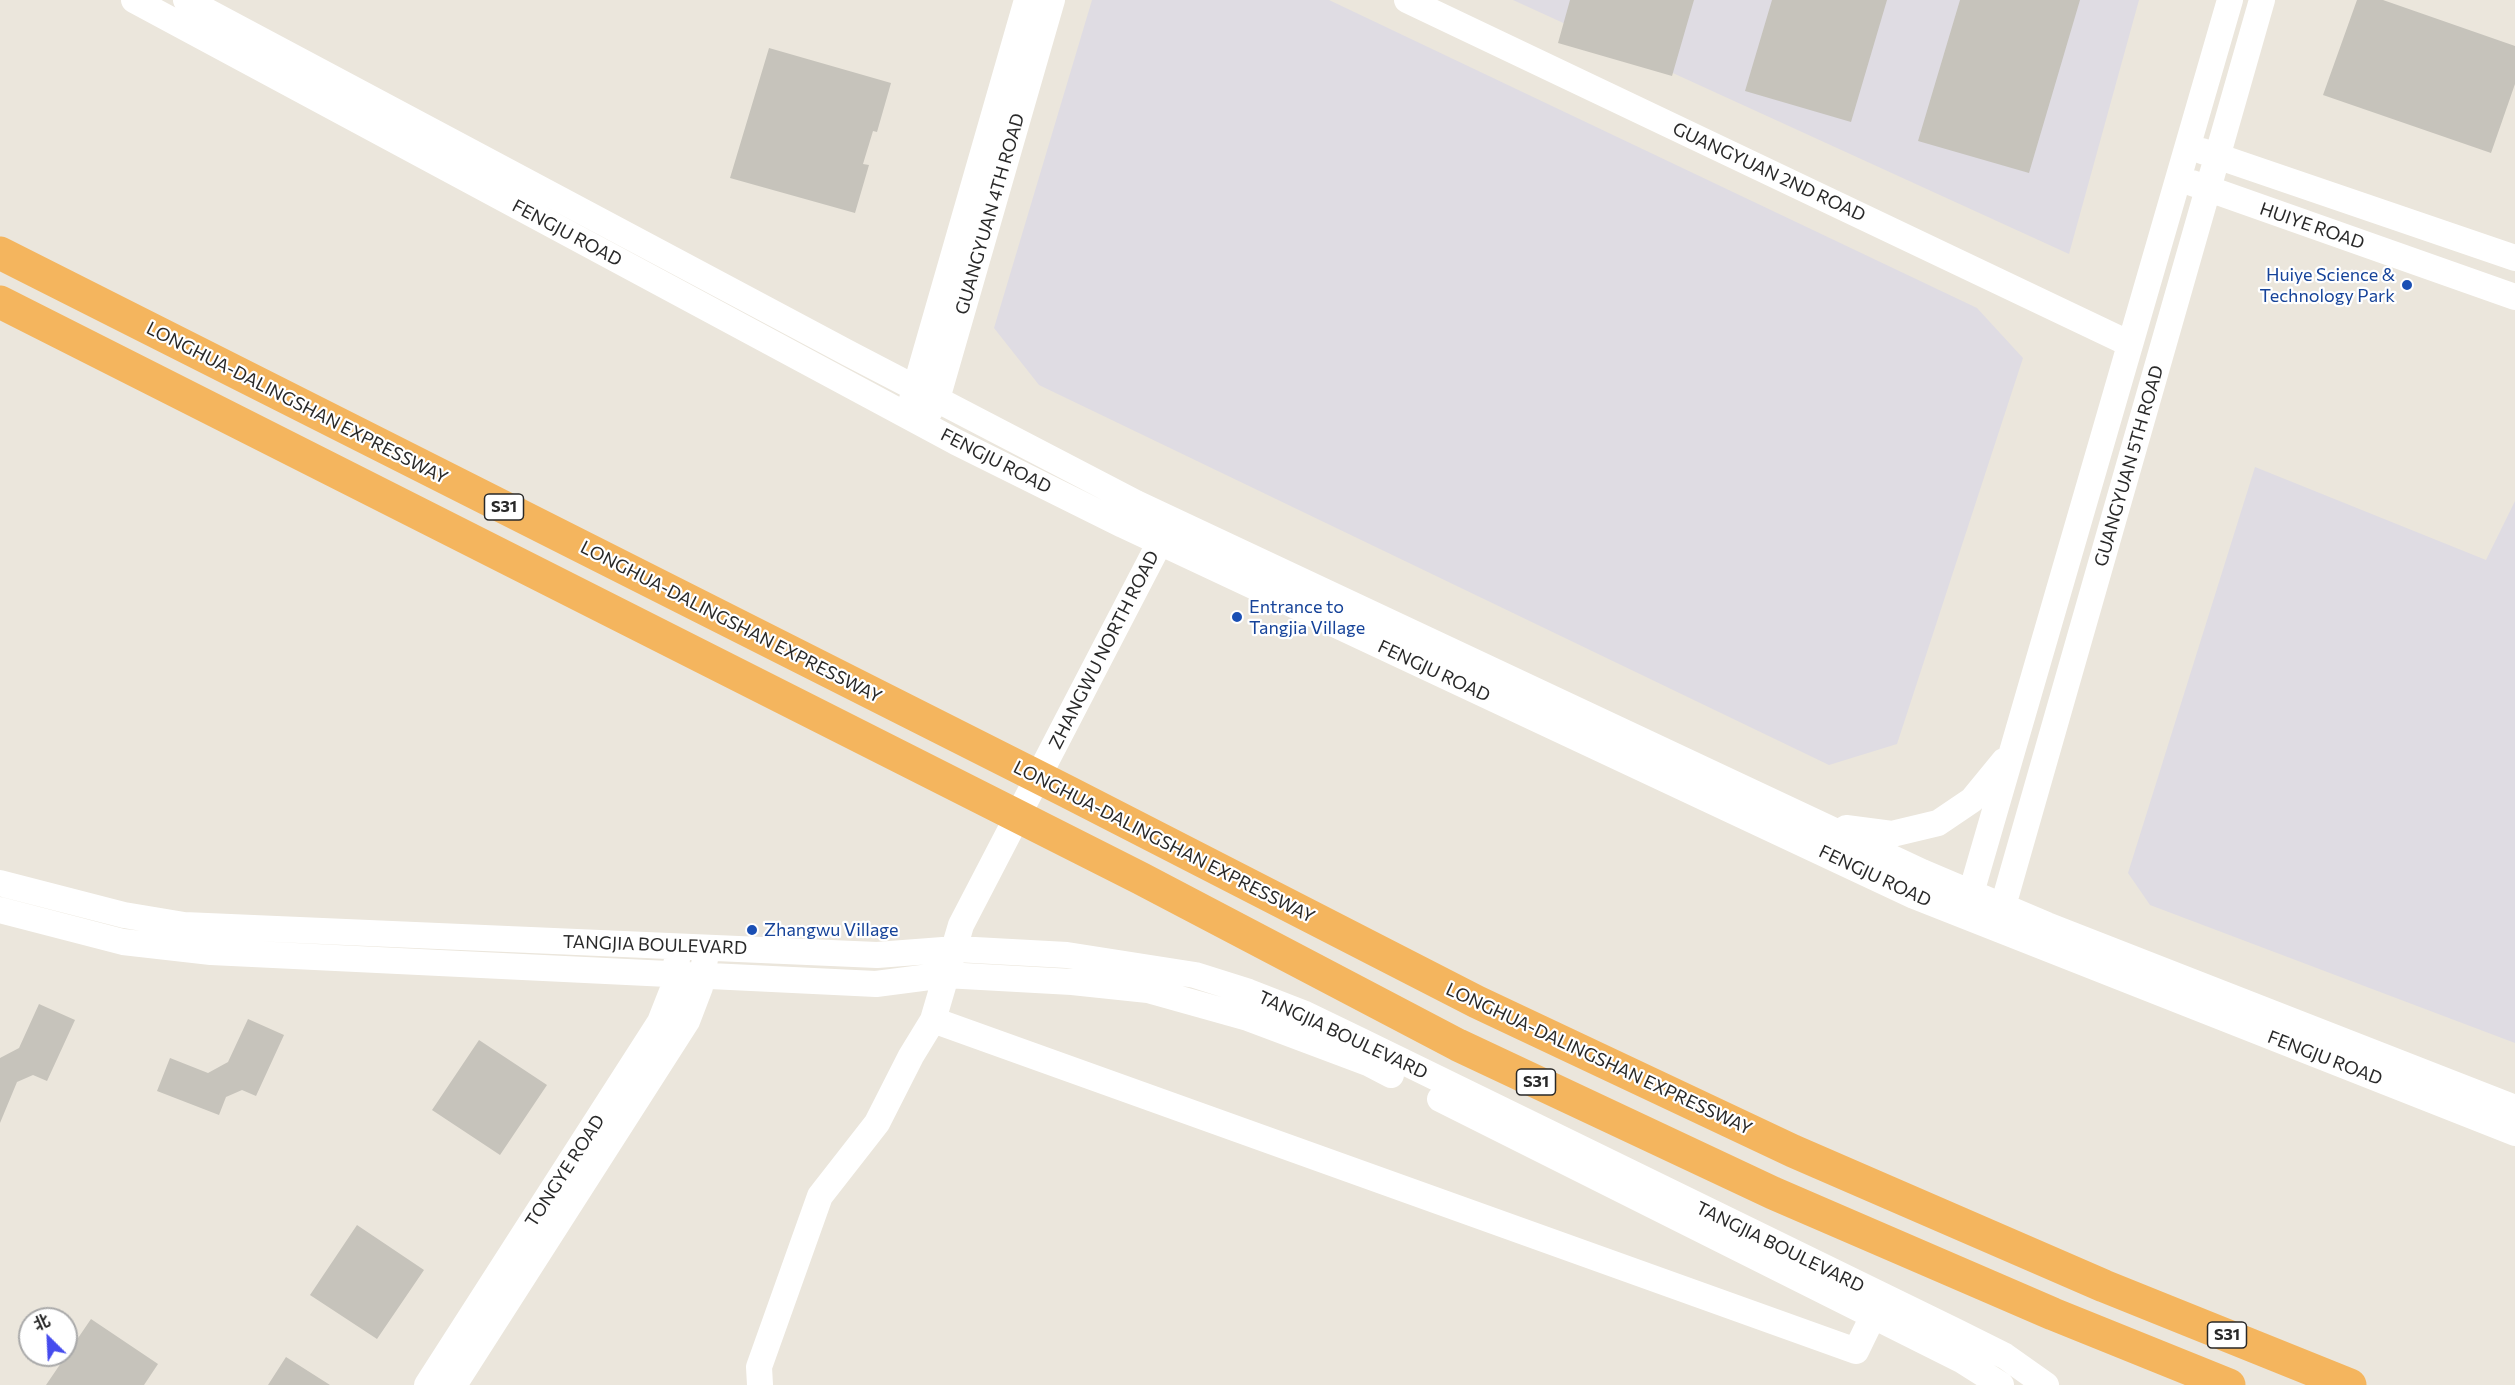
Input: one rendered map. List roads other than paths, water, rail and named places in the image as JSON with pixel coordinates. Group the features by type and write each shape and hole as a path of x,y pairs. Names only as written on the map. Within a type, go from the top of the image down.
{"highway":[{"name":"LONGHUA-DALINGSHAN EXPRESSWAY","path":"0,253 1068,792 1477,1002 1793,1151 2090,1279 2350,1385"},
{"name":"S31","path":"0,303 1032,824 1458,1045 1773,1193 2053,1314 2229,1385"}],"street":[{"name":"FENGJU ROAD","path":"134,0 912,418 1160,542 1903,891 1973,911 2515,1133"},
{"name":"FENGJU ROAD","path":"186,0 926,394 1136,503 1811,820 1973,911 2003,906 2515,1108"},
{"name":"GUANGYUAN 4TH ROAD","path":"926,394 1027,0"},
{"name":"GUANGYUAN 4TH ROAD","path":"912,418 926,394 1052,0"},
{"name":"GUANGYUAN 2ND ROAD","path":"1407,0 2130,344"},
{"name":"GUANGYUAN 5TH ROAD","path":"2230,0 2016,738 1973,911 1996,916 2003,906 2262,0"},
{"name":"HUIYE ROAD","path":"2187,148 2218,154 2515,258"},
{"name":"HUIYE ROAD","path":"2178,177 2208,190 2515,297"},
{"name":"ZHANGWU NORTH ROAD","path":"760,1385 759,1367 820,1196 877,1123 933,1020 945,975 957,949 961,925 1160,542"},
{"path":"1811,820 1853,830 1892,834 1938,823 1972,800 1999,770 2016,738"},
{"name":"TANGJIA BOULEVARD","path":"0,883 124,915 184,925 878,955 957,949 1066,955 1195,975 1292,1009 1955,1330 2005,1356 2046,1385"},
{"name":"TANGJIA BOULEVARD","path":"0,910 123,942 180,949 876,984 945,975 1072,982 1148,990 1248,1018 1368,1064 1874,1316 1962,1361 2001,1385"},
{"name":"TONGYE ROAD","path":"427,1385 660,1022 669,1003 678,946"},
{"name":"TONGYE ROAD","path":"454,1385 681,1032 695,1004 703,975 706,947"},
{"path":"933,1020 1856,1351 1874,1316"}],"place":[{"name":"Huiye Science & Technology Park","path":"2407,285"},
{"name":"Entrance to Tangjia Village","path":"1237,617"},
{"name":"Zhangwu Village","path":"752,930"}]}
